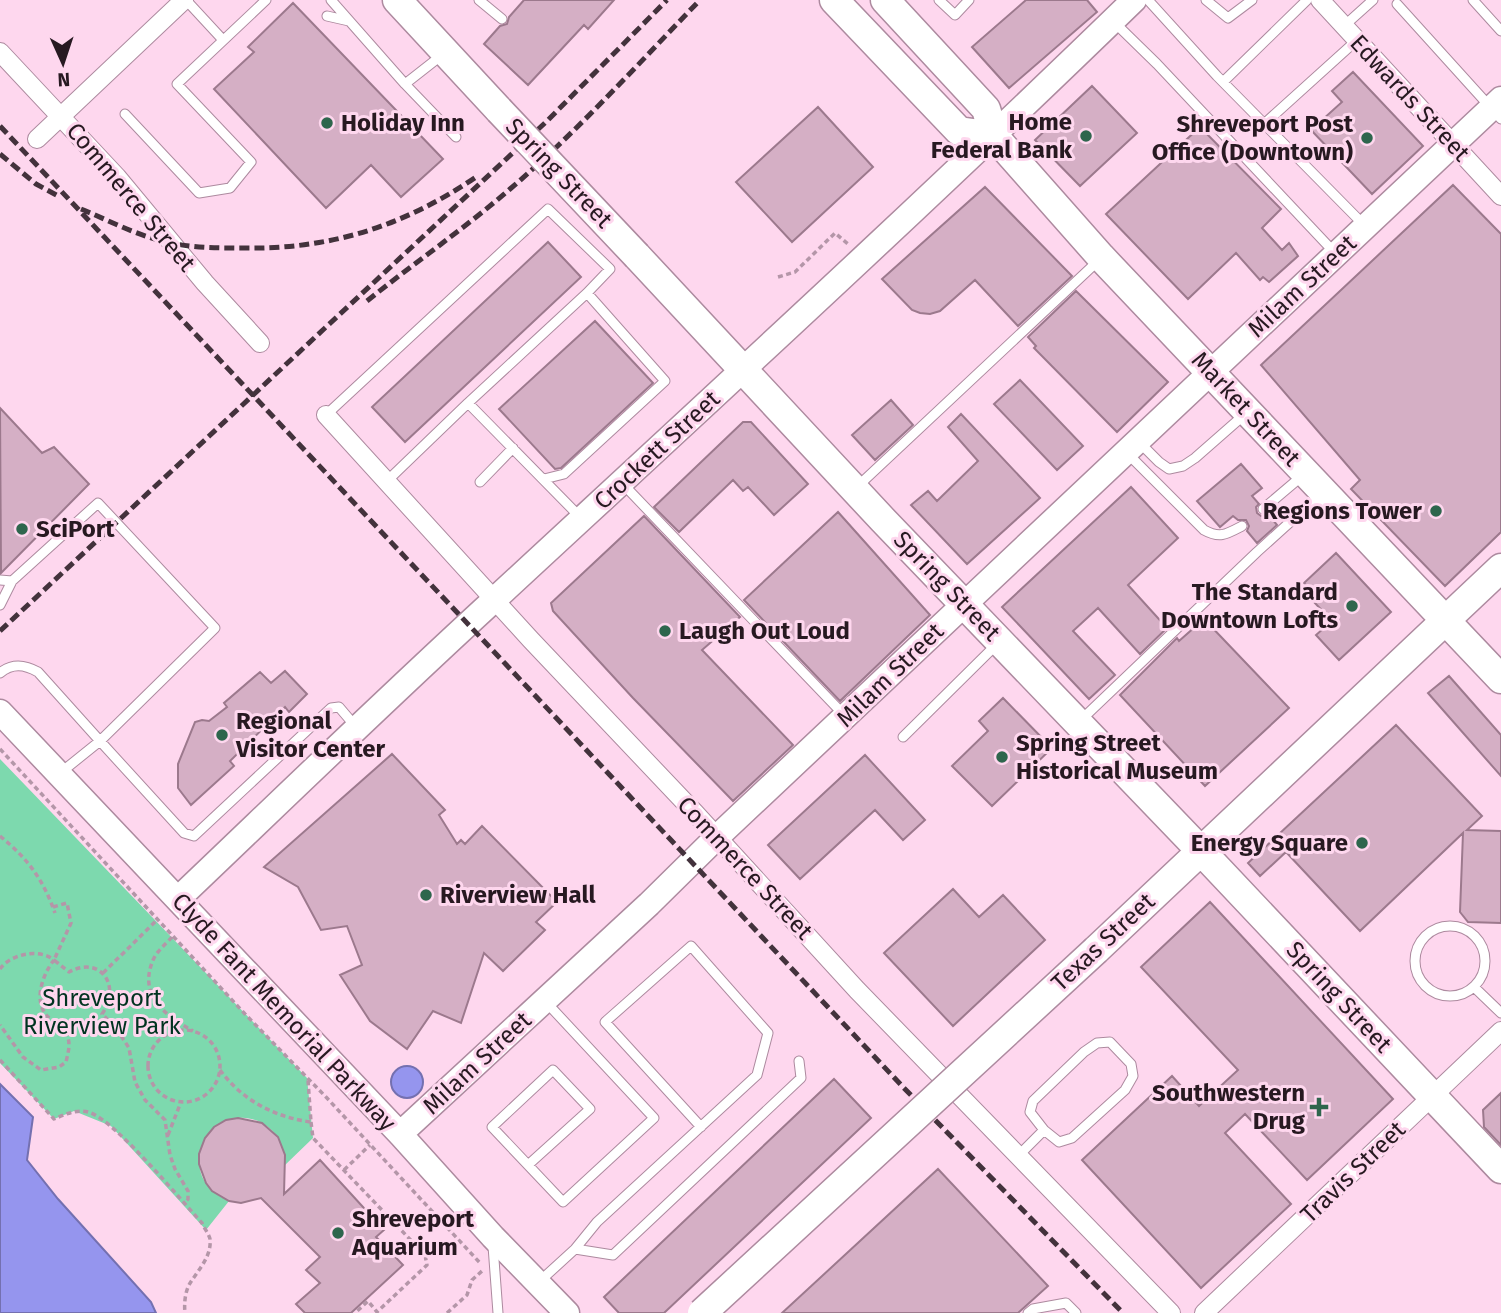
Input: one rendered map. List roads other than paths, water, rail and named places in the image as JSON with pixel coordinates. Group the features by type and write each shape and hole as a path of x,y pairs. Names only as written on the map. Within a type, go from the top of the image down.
{"main road":[{"path":"834,0 959,131 995,136"},
{"name":"Market Street","path":"885,0 986,109 995,136 1101,257 1501,679"},
{"name":"Spring Street","path":"406,3 499,110 1501,1169"},
{"name":"Texas Street","path":"702,1313 1096,950 1501,568"}],"street":[{"path":"37,139 185,0"},
{"name":"Crockett Street","path":"178,899 495,598 995,136 1134,0"},
{"name":"Edwards Street","path":"1328,3 1350,33 1501,196"},
{"name":"Commerce Street","path":"0,52 117,177 205,283 260,343"},
{"name":"Milam Street","path":"400,1134 649,904 1452,144 1497,109"},
{"name":"Commerce Street","path":"327,415 857,990 1171,1313"},
{"name":"Clyde Fant Memorial Parkway","path":"0,712 567,1313"},
{"name":"Travis Street","path":"1204,1313 1501,1031"}],"lane":[{"path":"185,0 223,40"},
{"path":"124,114 199,193 230,188 251,162 177,84 265,0"},
{"path":"331,0 405,85 456,137"},
{"path":"479,0 502,19"},
{"path":"939,0 955,15 970,0"},
{"path":"1148,0 1223,82 1365,227"},
{"path":"1206,0 1228,18 1252,0"},
{"path":"1223,82 1307,0"},
{"path":"1264,124 1350,33 1373,0"},
{"path":"1473,0 1501,30"},
{"path":"1396,4 1497,109"},
{"path":"327,16 350,21"},
{"path":"1113,20 1336,254"},
{"path":"405,85 446,52"},
{"path":"327,415 548,209 610,269 387,481"},
{"path":"855,489 1101,257"},
{"path":"544,479 564,474 665,381 587,293"},
{"path":"468,403 582,519"},
{"path":"1132,446 1170,468 1183,466 1248,412"},
{"path":"1132,446 1204,530 1215,536 1242,526"},
{"path":"480,482 513,448"},
{"path":"1263,509 1315,482"},
{"path":"1078,723 1256,552 1315,482"},
{"path":"622,483 846,717"},
{"path":"0,605 12,581 98,503 215,628 100,741 59,774"},
{"path":"0,580 12,581"},
{"path":"903,737 1000,642"},
{"path":"0,673 19,665 37,672 184,833 194,836 331,708 339,707 357,729"},
{"path":"1444,926 1456,926 1476,936 1486,957 1481,979 1474,987 1454,996 1441,995 1422,982 1415,959 1424,938 1444,926"},
{"path":"538,1283 575,1249 597,1222 701,1127 757,1075 768,1033 691,946 605,1022 701,1127"},
{"path":"1474,987 1501,1013"},
{"path":"528,1165 590,1109 554,1070 492,1127 563,1202 654,1118 544,1001"},
{"path":"1110,1042 1131,1064 1133,1076 1125,1090 1072,1138 1059,1142 1044,1130 1030,1112 1032,1101 1084,1052 1097,1043 1110,1042"},
{"path":"575,1249 613,1255 802,1078 799,1061"},
{"path":"1018,1156 1044,1130"},
{"path":"493,1237 498,1313"},
{"path":"1028,1313 1032,1309 1066,1303 1076,1313"}],"railway":[{"path":"0,631 547,121 667,0"},
{"path":"367,301 475,218 535,167 700,0"},
{"path":"0,126 903,1087 1123,1313"},
{"path":"0,154 36,184 60,197"},
{"path":"81,209 137,233 171,243 205,247 273,248 334,240 364,232 420,209 476,177"}],"place":[{"name":"Holiday Inn","path":"327,123"},
{"name":"Home Federal Bank","path":"1086,136"},
{"name":"Shreveport Post Office (Downtown)","path":"1367,138"},
{"name":"Regions Tower","path":"1436,511"},
{"name":"SciPort","path":"22,529"},
{"name":"The Standard Downtown Lofts","path":"1352,606"},
{"name":"Laugh Out Loud","path":"665,631"},
{"name":"Regional Visitor Center","path":"222,735"},
{"name":"Spring Street Historical Museum","path":"1002,757"},
{"name":"Energy Square","path":"1362,843"},
{"name":"Riverview Hall","path":"426,895"},
{"name":"Southwestern Drug","path":"1319,1107"},
{"name":"Shreveport Aquarium","path":"338,1233"}],"park label":[{"name":"Shreveport Riverview Park","path":"102,1012"}]}
